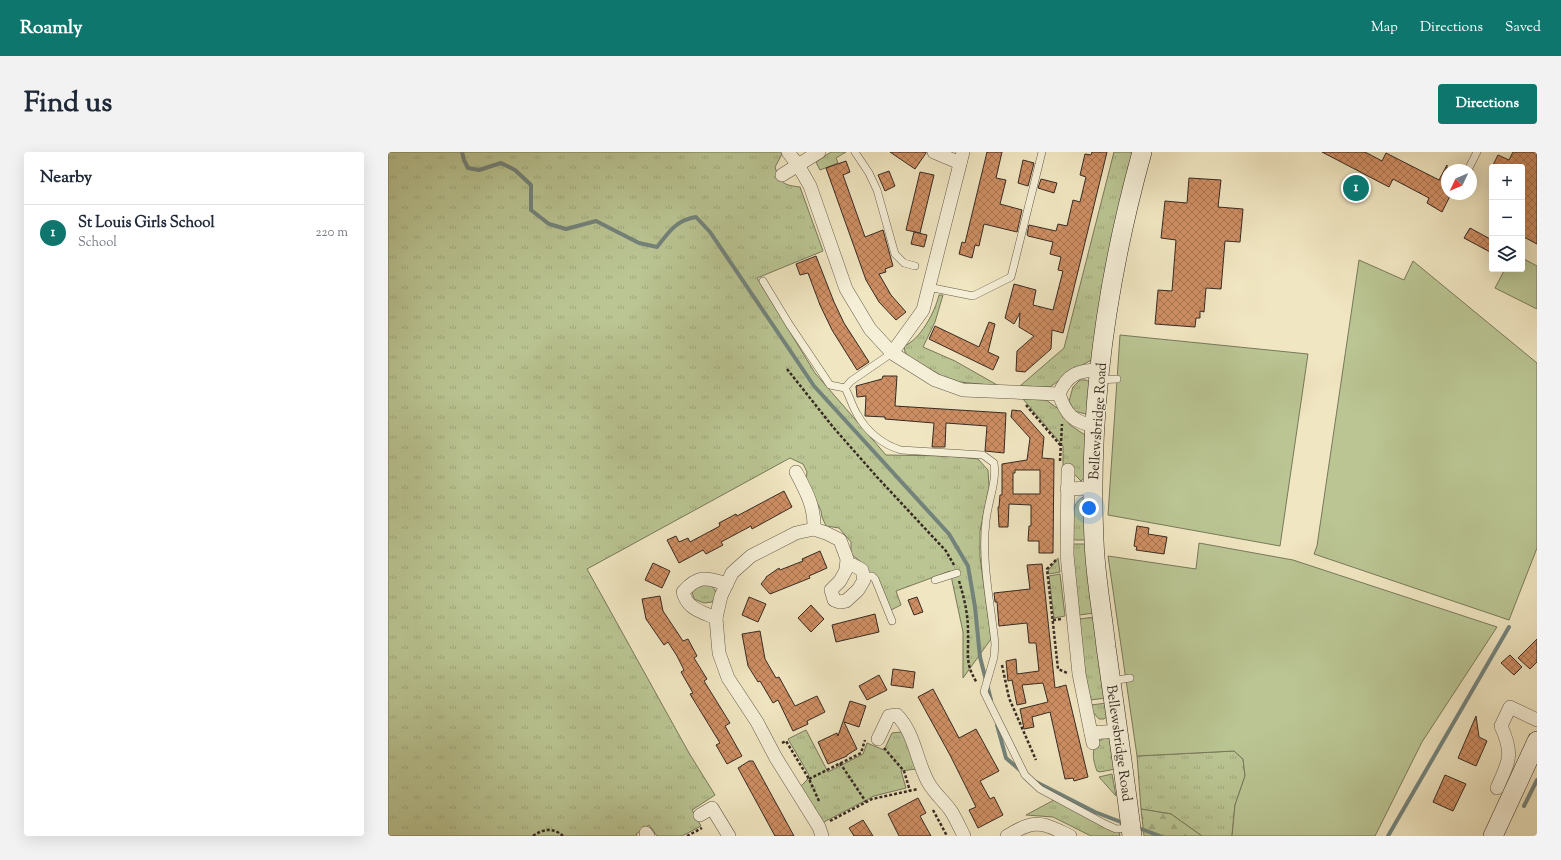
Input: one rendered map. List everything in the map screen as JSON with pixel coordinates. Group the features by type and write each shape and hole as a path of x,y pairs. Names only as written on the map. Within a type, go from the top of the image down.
{"street":[{"path":"788,152 798,165 810,186 846,288 870,329 892,353 934,380 963,390 1059,394"},
{"path":"782,175 819,152"},
{"path":"892,353 923,310 961,158 934,152"},
{"name":"Bellewsbridge Road","path":"1132,832 1094,542 1092,488 1099,375 1107,308 1134,181 1142,152"},
{"path":"1095,426 1084,424 1074,419 1064,409 1059,394 1063,384 1074,374 1085,370 1099,375"},
{"path":"1068,470 1067,555 1079,675 1092,738 1118,731"},
{"path":"796,472 810,499 815,520 814,529"},
{"path":"1067,488 1092,488"},
{"path":"820,831 776,758 757,722 728,678 719,653 716,618 721,596 732,574 750,556 796,533 814,529 826,532 840,540 847,559 847,565 840,581 831,590 834,600 840,602 846,601 858,590 864,580 862,570 853,565 847,565"},
{"path":"716,618 697,610 685,601 683,592 690,584 699,579 710,578 727,584"},
{"path":"1497,788 1509,762 1509,748 1501,726 1510,707 1537,720"},
{"path":"876,742 889,716 897,715 908,730 929,783 939,798 951,811 964,836"},
{"path":"1493,836 1537,742"},
{"path":"700,815 712,808 729,836"},
{"path":"1007,836 1028,825 1049,826 1050,832 1070,836"}],"lane":[{"path":"855,152 869,173 877,190 895,254 904,263 914,266"},
{"path":"928,287 973,296 1011,277 1042,152"},
{"path":"1471,164 1477,152"},
{"path":"763,281 822,374 830,385 844,388 851,398 857,415 872,434 889,446 901,450 982,455 994,463 995,469 986,521 985,555 996,644 994,657 984,692 1025,775 1033,783 1040,789 1105,824 1116,829 1132,832"},
{"path":"844,388 851,381 892,353"},
{"path":"1099,375 1117,379"},
{"path":"935,580 957,573"},
{"path":"863,576 872,576 875,579 892,621"},
{"path":"1111,680 1130,678"}],"path":[{"path":"787,369 833,427 946,551 957,573 965,601 968,630 967,659 970,672 984,692"},
{"path":"1014,392 1061,446"},
{"path":"1064,409 1060,468 1068,470"},
{"path":"1067,555 1059,556 1047,569 1058,669 1072,676 1079,675"},
{"path":"994,657 1001,662 1009,698 1036,760"},
{"path":"809,779 861,753 865,740 876,742 883,747 904,771 910,791"},
{"path":"840,763 866,802"},
{"path":"820,831 872,799 922,788 929,783"},
{"path":"533,836 540,831 552,830 559,832 563,836"}],"green space":[{"path":"388,152 781,152 782,154 775,167 777,173 783,183 800,187 823,251 757,278 815,373 886,455 949,456 978,459 988,470 989,487 980,531 980,557 991,639 963,678 963,632 950,571 896,591 901,605 891,610 877,576 868,573 861,562 851,554 851,542 839,528 826,526 821,511 806,479 807,472 803,464 790,458 587,569 689,753 715,795 692,810 701,826 682,836 657,836 649,825 636,834 637,836 388,836"},
{"path":"831,152 846,152 836,158 838,163 820,170 816,162"},
{"path":"1114,152 1136,152 1095,358 1073,370 1050,387 1020,386 1064,348"},
{"path":"1359,260 1404,280 1413,261 1537,363 1537,548 1509,620 1314,554 1317,546"},
{"path":"1525,260 1537,266 1537,309 1495,288 1503,272 1525,272"},
{"path":"939,295 943,295 935,322 923,347 955,361 999,386 960,382 942,376 909,357 905,352 904,346 916,338 926,325"},
{"path":"1120,335 1308,354 1280,546 1108,515"},
{"path":"1080,380 1086,380 1093,384 1090,415 1074,411 1069,401 1073,387"},
{"path":"1023,399 1046,400 1060,410 1070,425 1088,437 1086,476 1081,481 1071,471 1063,469 1063,446"},
{"path":"1086,496 1086,540 1073,540 1072,521 1074,509 1076,503"},
{"path":"1199,543 1293,560 1497,627 1422,742 1375,836 1232,836 1235,805 1245,776 1243,759 1234,751 1137,756 1108,556 1196,569"},
{"path":"1072,544 1086,544 1095,613 1079,615"},
{"path":"1058,558 1060,572 1049,574 1048,571"},
{"path":"1060,574 1065,616 1054,618 1049,576"},
{"path":"710,584 717,595 712,602 704,603 694,599 692,592 696,586"},
{"path":"1095,617 1106,698 1090,700 1079,619"},
{"path":"1107,703 1108,716 1104,719 1099,719 1092,711 1091,705"},
{"path":"806,730 828,772 863,754 867,743 884,750 892,733 901,732 906,739 916,769 901,771 906,788 874,796 822,823 800,787 807,780 809,775 788,739"},
{"path":"1105,738 1110,739 1115,769 1100,772 1097,771 1093,756 1097,744"},
{"path":"1234,751 1243,759 1245,776 1235,805 1232,836 1202,836 1171,814 1141,809 1137,756"},
{"path":"1112,774 1116,796 1099,777"},
{"path":"1054,800 1112,831 1119,832 1120,836 1091,836 1053,817 1026,815"},
{"path":"1141,809 1171,814 1202,836 1144,836"}],"building":[{"path":"890,152 926,152 926,153 915,169"},
{"path":"987,152 1002,152 996,178 1006,180 1000,204 1022,210 1017,232 984,224 979,246 975,245 972,258 959,254 962,242 965,243"},
{"path":"1092,152 1107,152 1063,333 1052,330 1051,349 1025,372 1016,371 1017,351 1034,336 1019,327 1020,313 1014,324 1005,318 1014,284 1036,290 1033,305 1053,310 1063,271 1058,270 1061,257 1050,254 1053,242 1028,236 1029,225 1056,231 1058,224 1067,226 1073,200 1080,202 1086,177 1080,175 1085,154 1091,155"},
{"path":"1322,152 1365,152 1382,161 1386,153 1439,180 1441,176 1441,200 1448,200 1442,212 1427,203 1429,198 1393,179 1389,187"},
{"path":"1513,152 1537,152 1537,244 1525,238 1525,164 1494,164 1498,155 1509,160"},
{"path":"1023,160 1034,163 1028,186 1018,183"},
{"path":"846,161 850,172 843,175 865,237 883,230 893,266 885,269 886,272 879,274 891,295 906,312 896,320 879,302 866,280 826,168"},
{"path":"889,171 895,186 885,191 878,175"},
{"path":"920,172 934,175 920,233 906,230"},
{"path":"1189,178 1221,180 1218,207 1243,209 1240,242 1225,241 1221,289 1206,288 1204,312 1200,311 1200,318 1196,318 1195,327 1155,324 1158,290 1172,291 1176,240 1161,238 1165,201 1187,203"},
{"path":"1041,179 1057,183 1054,193 1038,188"},
{"path":"1470,228 1489,238 1489,251 1464,238"},
{"path":"914,232 927,235 924,247 911,244"},
{"path":"816,256 844,323 869,362 857,370 832,330 820,305 808,273 800,275 796,264"},
{"path":"989,322 995,324 988,352 999,357 993,370 929,339 935,326 979,347"},
{"path":"883,376 897,376 895,406 1006,413 1004,453 985,451 987,426 946,423 945,447 932,447 934,423 865,416 866,396 857,397 856,386 882,379"},
{"path":"1012,410 1021,411 1044,437 1042,458 1054,459 1053,553 1039,553 1039,541 1028,541 1029,526 1031,526 1031,505 1009,504 1008,527 999,527 998,507 1000,495 1002,495 1002,464 1027,460 1030,438 1011,417","holes":["1015,470 1040,470 1040,494 1013,494 1013,473 1015,473"]},
{"path":"784,491 792,507 752,529 751,526 721,542 723,545 706,554 703,550 679,563 667,540 676,536 679,542 688,538 690,542 720,526 719,523 736,514 737,516"},
{"path":"1137,526 1149,528 1148,534 1167,537 1164,554 1136,550 1137,547 1134,546"},
{"path":"820,551 827,568 809,576 810,578 770,594 761,584 766,577 779,568 780,570 803,561 802,559"},
{"path":"653,563 670,571 662,588 645,580"},
{"path":"1042,564 1055,688 1066,685 1088,777 1074,781 1073,778 1065,779 1050,712 1032,717 1034,727 1024,729 1020,709 1048,702 1043,683 1022,685 1026,703 1017,705 1012,680 1008,681 1006,661 1016,659 1017,674 1039,671 1036,643 1029,643 1027,623 999,626 997,602 995,602 994,593 1030,589 1027,565"},
{"path":"660,596 663,611 683,641 688,639 697,656 694,658 707,679 704,681 730,723 725,726 742,756 727,764 716,745 720,743 690,694 693,693 681,672 684,670 677,656 668,642 664,645 646,619 642,599"},
{"path":"749,597 766,604 758,622 742,615"},
{"path":"917,597 923,612 914,615 908,600"},
{"path":"811,605 824,619 811,632 798,618"},
{"path":"875,614 879,632 836,642 832,625"},
{"path":"760,631 765,659 776,678 779,677 795,706 817,696 825,712 807,721 808,724 793,731 778,700 773,703 760,681 758,682 748,666 742,634"},
{"path":"1537,639 1537,662 1530,669 1518,658"},
{"path":"1510,655 1522,667 1514,675 1501,663"},
{"path":"893,669 915,672 913,688 891,685"},
{"path":"879,675 887,690 867,700 859,686"},
{"path":"933,689 959,738 976,729 999,771 980,781 990,799 994,797 1003,815 978,828 969,810 976,807 950,755 918,697"},
{"path":"850,701 866,706 859,727 844,722 857,749 847,756 828,764 818,742 837,733 838,736"},
{"path":"1476,716 1479,737 1487,741 1476,766 1458,758"},
{"path":"749,761 753,761 794,836 775,836 738,768"},
{"path":"1445,775 1466,784 1453,811 1433,802"},
{"path":"918,798 926,813 920,816 931,836 899,836 888,814"},
{"path":"863,820 873,836 854,836 849,828"}],"waterway":[{"path":"462,152 468,168 479,170 501,163 515,170 531,185 531,210 549,224 566,229 596,221 639,243 657,247 669,232 678,224 696,217 710,232 814,386 949,534 968,566 975,607 980,657 991,700"},
{"path":"1388,836 1509,627"},
{"path":"997,725 1006,758 1021,771"},
{"path":"1524,806 1537,780"},
{"path":"1036,782 1095,812 1126,824"},
{"path":"1136,827 1160,836"}],"place":[{"name":"St Louis Girls School","path":"1356,188"}]}
